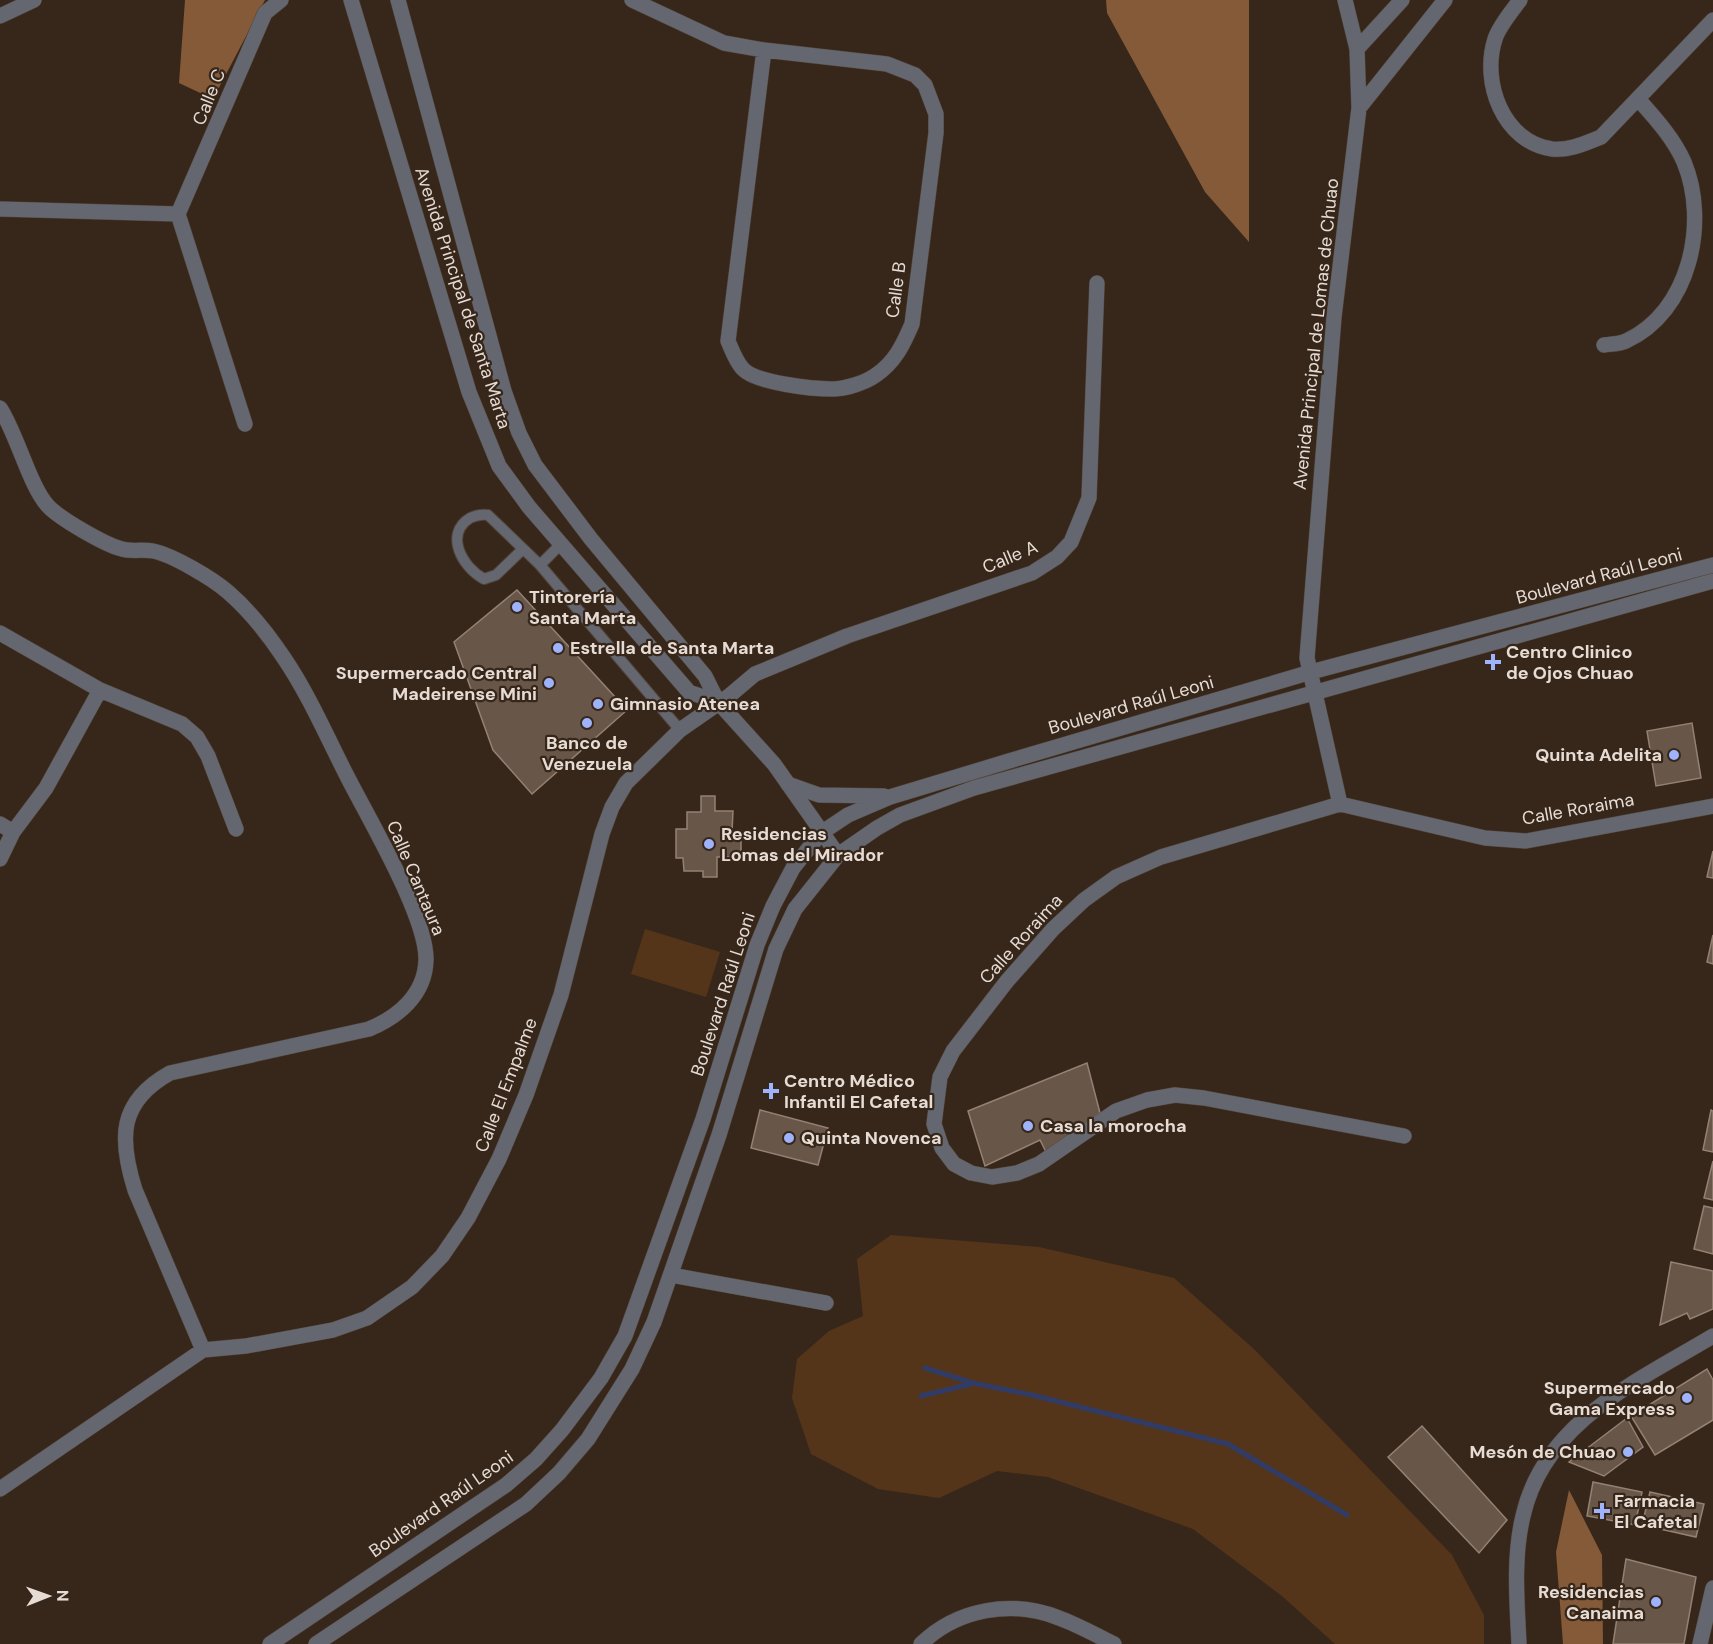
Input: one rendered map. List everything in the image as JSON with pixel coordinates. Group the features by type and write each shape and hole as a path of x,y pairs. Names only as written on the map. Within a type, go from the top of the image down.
{"street":[{"path":"0,16 34,0"},
{"name":"Calle C","path":"178,214 265,13 281,0"},
{"name":"Avenida Principal de Santa Marta","path":"351,0 478,418 500,466 561,544 689,692 718,702"},
{"name":"Avenida Principal de Santa Marta","path":"398,0 504,391 519,433 535,465 705,676 718,702 741,724 788,784 838,855"},
{"name":"Calle B","path":"632,0 724,43 886,64 915,75 926,85 933,99 936,133 912,324 903,346 892,362 873,377 855,384 833,389 760,380 744,370 728,341 764,50"},
{"name":"Avenida Principal de Lomas de Chuao","path":"1340,804 1307,658 1334,317 1359,108 1357,49 1345,0"},
{"path":"1357,49 1402,0"},
{"path":"1359,108 1445,0"},
{"path":"1520,0 1495,38 1492,63 1493,92 1505,117 1521,136 1551,149 1577,147 1601,137 1639,100 1713,20"},
{"path":"1604,345 1626,342 1652,324 1673,299 1689,261 1696,230 1693,192 1684,162 1663,127 1639,100"},
{"path":"0,209 178,214 245,424"},
{"name":"Calle A","path":"718,702 755,674 847,636 1032,573 1057,557 1071,542 1089,498 1097,283"},
{"name":"Calle Cantaura","path":"0,408 11,425 47,506 100,540 123,550 152,550 176,558 226,590 253,616 299,682 391,862 414,914 426,950 424,971 417,990 401,1013 389,1021 369,1029 170,1073 149,1085 135,1102 127,1123 127,1164 135,1190 203,1350"},
{"name":"Boulevard Raúl Leoni","path":"270,1644 506,1485 536,1459 562,1431 602,1378 625,1336 656,1254 703,1119 757,945 773,906 794,868 821,833 848,815 890,797 1311,672 1713,565"},
{"name":"Boulevard Raúl Leoni","path":"315,1644 526,1503 559,1473 588,1439 621,1387 654,1322 718,1135 776,949 795,909 838,855 900,815 948,796 1713,581"},
{"path":"0,633 100,690 182,724 197,737 208,756 236,829"},
{"path":"0,859 6,828 46,788 100,690"},
{"name":"Calle El Empalme","path":"203,1350 300,1337 333,1330 366,1318 412,1287 442,1256 468,1218 499,1159 526,1095 561,995 602,834 612,807 626,783 680,730 718,702"},
{"path":"788,784 819,795 890,797"},
{"name":"Calle Roraima","path":"1404,1136 1204,1098 1175,1095 1147,1100 1116,1112 1081,1133 1039,1164 1017,1173 992,1177 971,1173 954,1164 942,1148 934,1124 940,1077 953,1051 1007,981 1053,929 1084,900 1116,877 1161,857 1340,804 1485,838 1526,841 1713,806"},
{"path":"671,1275 826,1303"},
{"path":"1519,1644 1519,1544 1522,1516 1542,1465 1563,1440 1602,1404 1713,1336"},
{"path":"0,1489 203,1350"},
{"path":"1700,1644 1713,1588"},
{"path":"921,1644 936,1630 971,1612 1001,1609 1031,1610 1058,1617 1114,1644"}],"lane":[{"path":"523,549 496,575 483,579 474,573 463,558 456,539 457,531 460,524 475,515 488,515 540,565 680,730"},
{"path":"540,565 561,544"}],"shaded area":[{"path":"185,0 265,0 213,99 179,83"},
{"path":"1106,0 1249,0 1249,242 1205,192 1107,13"},
{"path":"645,929 720,952 706,997 631,974"},
{"path":"891,1235 1039,1247 1174,1278 1256,1351 1452,1555 1484,1615 1484,1644 1335,1644 1282,1596 1193,1529 1048,1477 997,1471 939,1498 878,1489 811,1454 792,1398 797,1359 829,1331 863,1316 857,1259"},
{"path":"1569,1490 1602,1555 1603,1644 1563,1644 1556,1552"}],"building":[{"path":"517,590 627,710 532,794 493,750 454,642"},
{"name":"Quinta Adelita","path":"1692,723 1701,778 1656,786 1647,731"},
{"name":"Residencias Lomas del Mirador","path":"701,796 715,796 715,811 733,811 732,832 741,832 741,857 717,857 717,877 703,877 703,871 684,871 683,858 676,858 676,829 687,829 687,812 701,812"},
{"path":"1713,851 1713,878 1707,877"},
{"path":"1713,935 1713,964 1707,962"},
{"name":"Casa la morocha","path":"1087,1063 1100,1113 1046,1152 1040,1140 985,1166 968,1111"},
{"name":"Quinta Novenca","path":"760,1110 828,1128 818,1165 751,1148"},
{"path":"1711,1110 1713,1111 1713,1152 1703,1150"},
{"path":"1713,1161 1713,1200 1704,1198"},
{"path":"1704,1206 1713,1208 1713,1254 1694,1249"},
{"path":"1671,1262 1713,1271 1713,1309 1690,1319 1687,1313 1660,1325"},
{"name":"Supermercado Gama Express","path":"1707,1369 1713,1380 1713,1420 1655,1455 1631,1416"},
{"path":"1627,1418 1643,1447 1604,1476 1569,1462"},
{"path":"1422,1426 1507,1520 1479,1553 1388,1457"},
{"path":"1593,1482 1642,1492 1635,1525 1587,1516"},
{"path":"1650,1492 1704,1504 1696,1537 1642,1525"},
{"name":"Residencias Canaima","path":"1626,1559 1696,1577 1684,1644 1613,1644"}],"waterway":[{"path":"925,1368 973,1383 1032,1395 1228,1444 1347,1515"},
{"path":"921,1396 971,1384"}],"place":[{"name":"Tintorería Santa Marta","path":"517,607"},
{"name":"Estrella de Santa Marta","path":"558,648"},
{"name":"Centro Clinico de Ojos Chuao","path":"1493,662"},
{"name":"Supermercado Central Madeirense Mini","path":"549,683"},
{"name":"Gimnasio Atenea","path":"598,704"},
{"name":"Banco de Venezuela","path":"587,723"},
{"name":"Quinta Adelita","path":"1674,755"},
{"name":"Residencias Lomas del Mirador","path":"709,844"},
{"name":"Centro Médico Infantil El Cafetal","path":"771,1091"},
{"name":"Casa la morocha","path":"1028,1126"},
{"name":"Quinta Novenca","path":"789,1138"},
{"name":"Supermercado Gama Express","path":"1687,1398"},
{"name":"Mesón de Chuao","path":"1628,1452"},
{"name":"Farmacia El Cafetal","path":"1602,1511"},
{"name":"Residencias Canaima","path":"1656,1602"}]}
